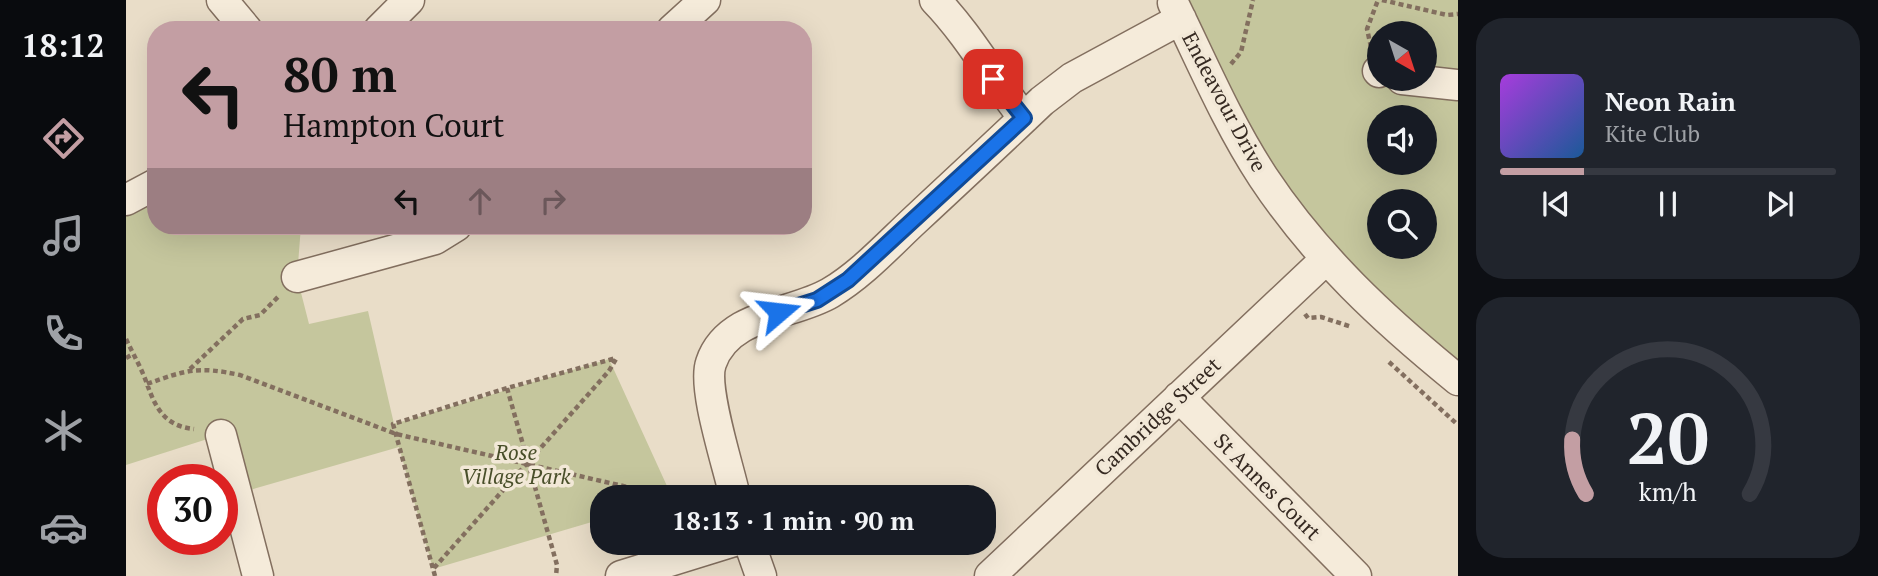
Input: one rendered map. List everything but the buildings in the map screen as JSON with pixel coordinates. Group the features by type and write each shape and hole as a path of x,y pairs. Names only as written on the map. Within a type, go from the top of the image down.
{"street":[{"path":"222,0 240,21"},
{"path":"388,21 409,0"},
{"path":"682,21 705,0"},
{"path":"935,0 963,29 993,79 1024,118"},
{"path":"732,485 708,382 711,362 722,345 749,323 817,300 848,280 1024,118 1072,78 1176,9"},
{"name":"Endeavour Drive","path":"1176,9 1213,86 1263,177 1326,259 1366,301 1458,380"},
{"path":"1437,82 1458,85"},
{"path":"126,200 147,189"},
{"path":"297,277 441,235"},
{"name":"Cambridge Street","path":"990,576 1326,259"},
{"name":"St Annes Court","path":"1179,397 1356,576"},
{"path":"220,435 258,576"},
{"path":"621,576 689,555"},
{"path":"754,555 761,576"}],"path":[{"path":"1213,86 1241,51 1253,0"},
{"path":"1371,21 1380,0 1447,16 1458,14"},
{"path":"189,369 243,319 260,315 297,277"},
{"path":"1305,314 1308,318 1321,317 1350,326 1360,335"},
{"path":"126,339 147,384 150,399 173,425 211,430 220,435"},
{"path":"1379,353 1458,425"},
{"path":"126,358 133,354"},
{"path":"433,569 609,371 616,358 507,387 393,424 396,434 433,569 435,576"},
{"path":"147,384 189,369 214,369 240,375 396,434 620,485"},
{"path":"507,387 557,565 556,576"}],"green space":[{"path":"1171,0 1458,0 1458,375 1337,271"},
{"name":"Rose Village Park","path":"147,188 147,235 300,235 297,277 309,324 368,311 394,424 609,359 667,485 590,485 590,523 433,569 399,447 238,493 238,464 228,464 220,435 126,465 126,200"}],"route":[{"path":"779,312 817,300 834,291 868,265 1024,118 993,79"}]}
